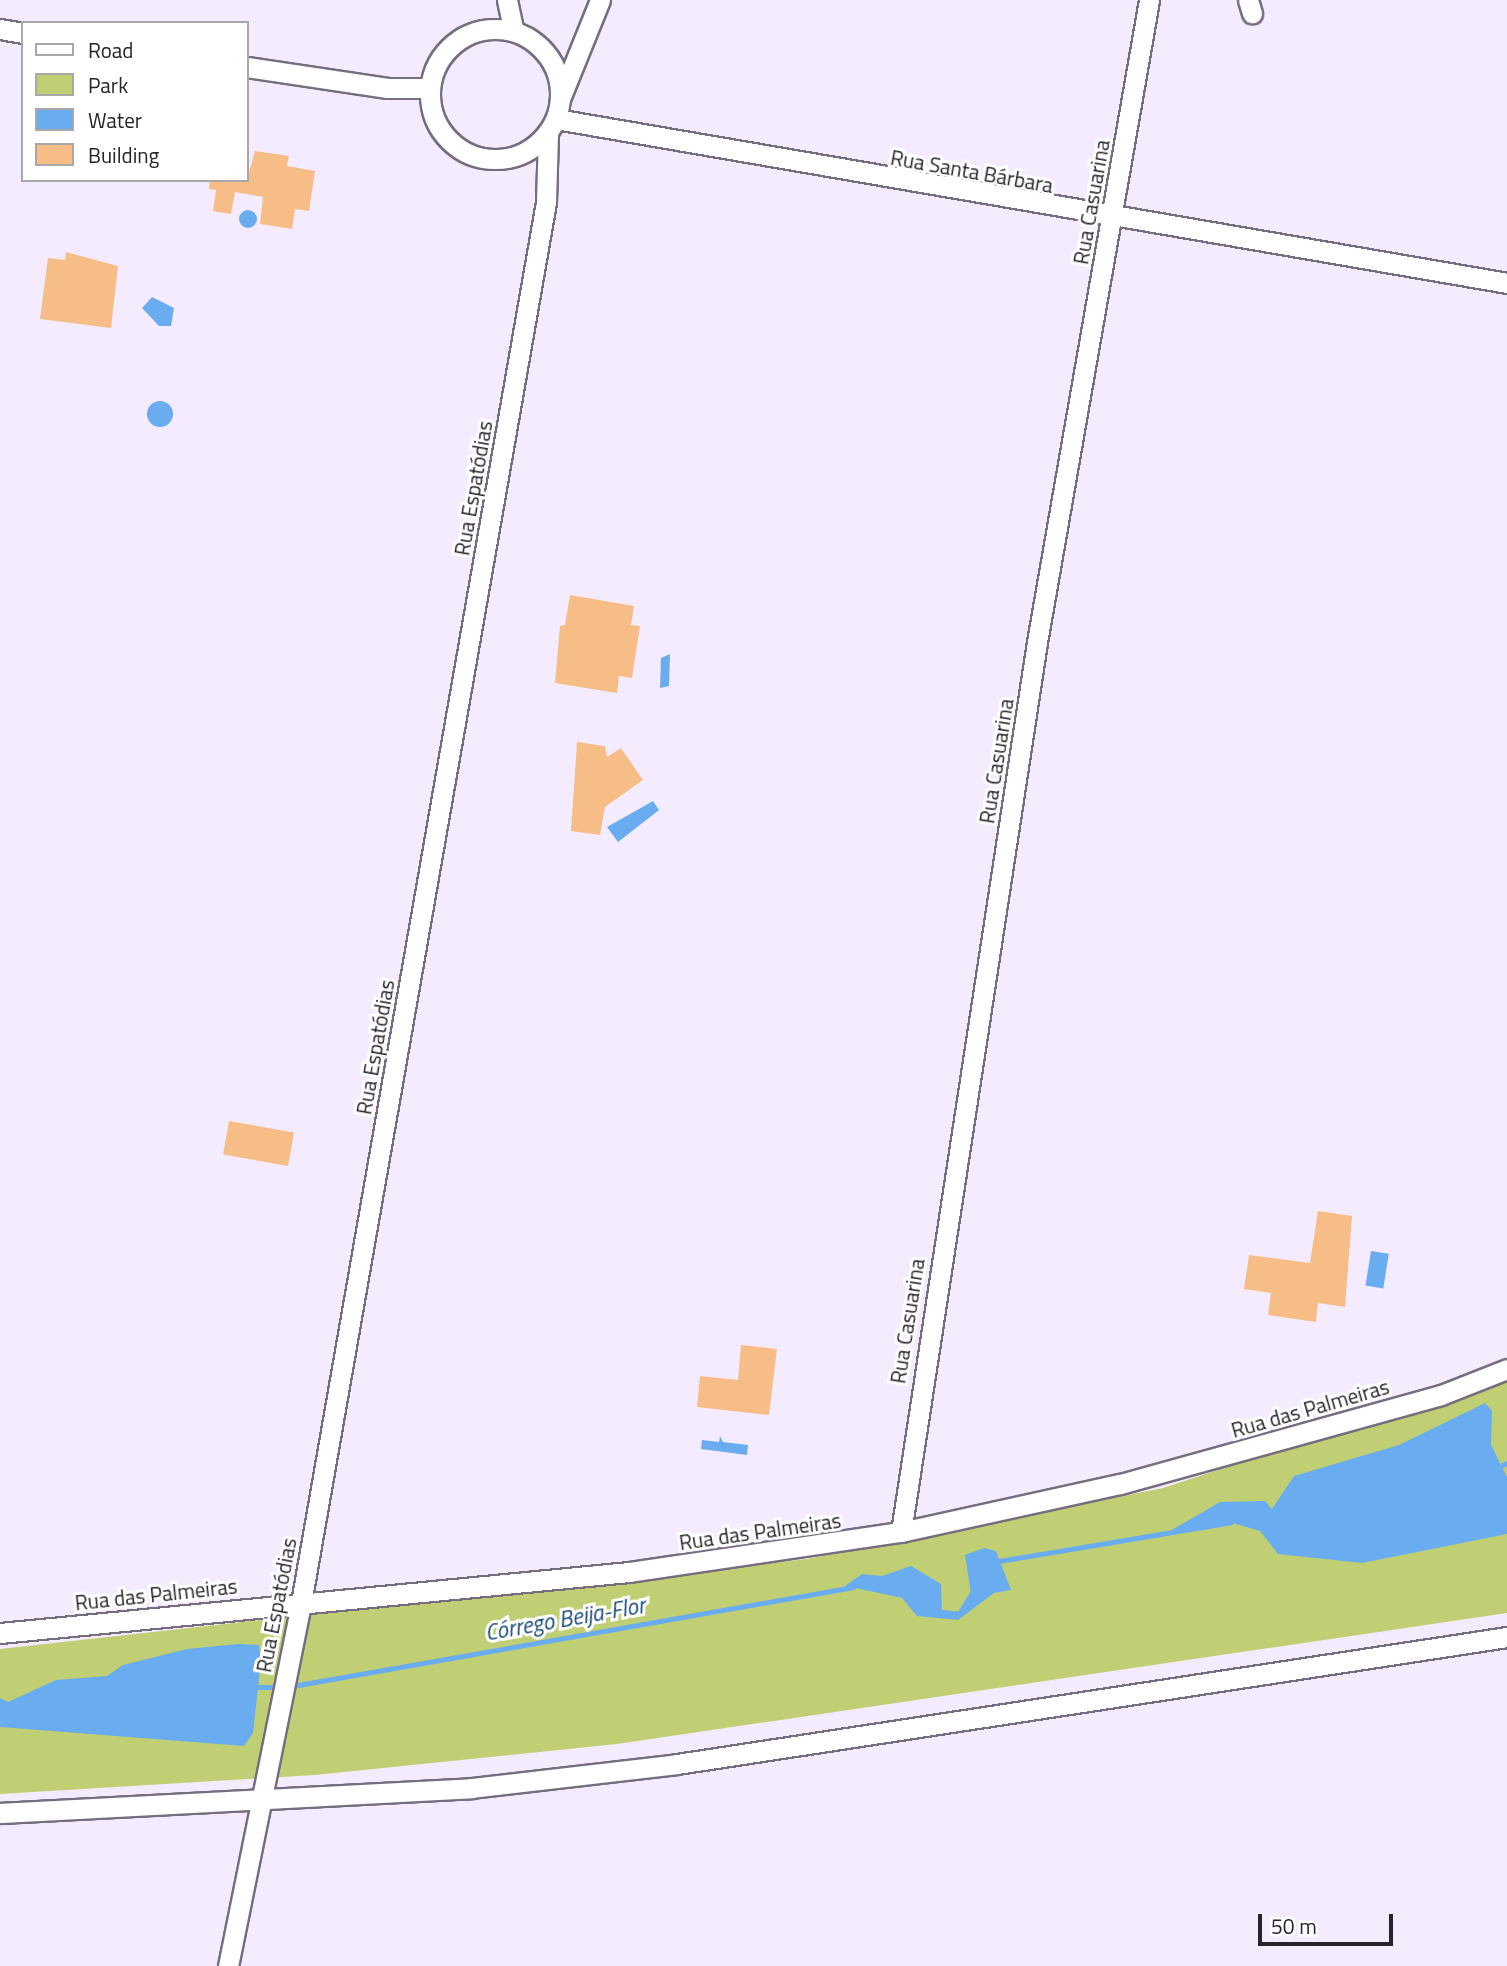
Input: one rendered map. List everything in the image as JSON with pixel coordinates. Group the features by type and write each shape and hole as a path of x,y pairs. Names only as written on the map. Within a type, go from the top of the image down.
{"street":[{"path":"507,0 513,28 551,60 560,99"},
{"path":"513,28 461,37 435,68 429,88 439,129 472,156 514,157 552,126 560,99 600,0"},
{"name":"Rua Casuarina","path":"901,1532 1037,642 1149,0"},
{"path":"0,29 21,33"},
{"path":"248,67 387,89 429,88"},
{"name":"Rua Santa Bárbara","path":"552,126 1507,283"},
{"name":"Rua Espatódias","path":"228,1966 258,1803 301,1603 543,216 552,126"},
{"name":"Rua das Palmeiras","path":"0,1633 629,1572 901,1532 1120,1484 1441,1395 1507,1369"},
{"path":"0,1813 258,1803 471,1788 677,1764 1507,1637"}],"green space":[{"path":"1507,1375 1507,1613 617,1744 315,1775 0,1794 0,1649 807,1559 1163,1488"}],"water":[{"path":"244,210 252,210 257,219 255,226 244,228 239,223 239,215"},
{"path":"152,297 174,308 171,326 159,326 142,308"},
{"path":"160,401 169,405 173,414 169,423 160,427 151,423 147,414 151,405"},
{"path":"670,654 669,686 660,688 661,658"},
{"path":"653,801 659,810 618,842 607,827"},
{"path":"1371,1251 1389,1254 1383,1288 1366,1286"},
{"path":"1485,1403 1492,1411 1491,1445 1507,1477 1507,1534 1362,1563 1278,1554 1260,1531 1229,1522 1170,1531 1220,1502 1265,1501 1272,1509 1294,1476 1399,1445"},
{"path":"720,1436 723,1442 748,1445 747,1455 701,1449 702,1440 719,1442"},
{"path":"984,1548 996,1551 1011,1590 994,1593 958,1620 917,1616 902,1598 851,1587 838,1591 862,1574 882,1576 911,1566 941,1584 942,1610 964,1612 971,1594 965,1555"},
{"path":"238,1644 259,1645 261,1661 253,1733 244,1746 0,1727 0,1698 8,1702 56,1680 107,1676 123,1665 187,1649"}],"building":[{"path":"255,151 289,156 287,166 315,171 309,211 295,209 292,229 260,224 263,197 235,192 231,214 213,211 216,190 209,189 210,182 248,182"},
{"path":"66,252 118,266 111,328 40,319 48,258 65,260"},
{"path":"570,595 634,606 631,625 640,626 632,678 619,676 617,693 555,683 560,626 565,625"},
{"path":"577,742 605,746 607,757 621,748 643,780 605,807 600,835 571,831"},
{"path":"229,1121 294,1132 288,1166 223,1154"},
{"path":"1318,1211 1352,1216 1345,1307 1318,1303 1316,1322 1268,1315 1271,1293 1244,1289 1249,1255 1310,1263"},
{"path":"741,1345 777,1349 769,1415 697,1407 700,1376 738,1380"}],"waterway":[{"name":"Córrego Beija-Flor","path":"1494,1469 1507,1463"},
{"name":"Córrego Beija-Flor","path":"993,1562 1231,1522"},
{"name":"Córrego Beija-Flor","path":"298,1685 853,1587"},
{"path":"960,1612 974,1590"},
{"name":"Córrego Beija-Flor","path":"253,1687 271,1687"}]}
